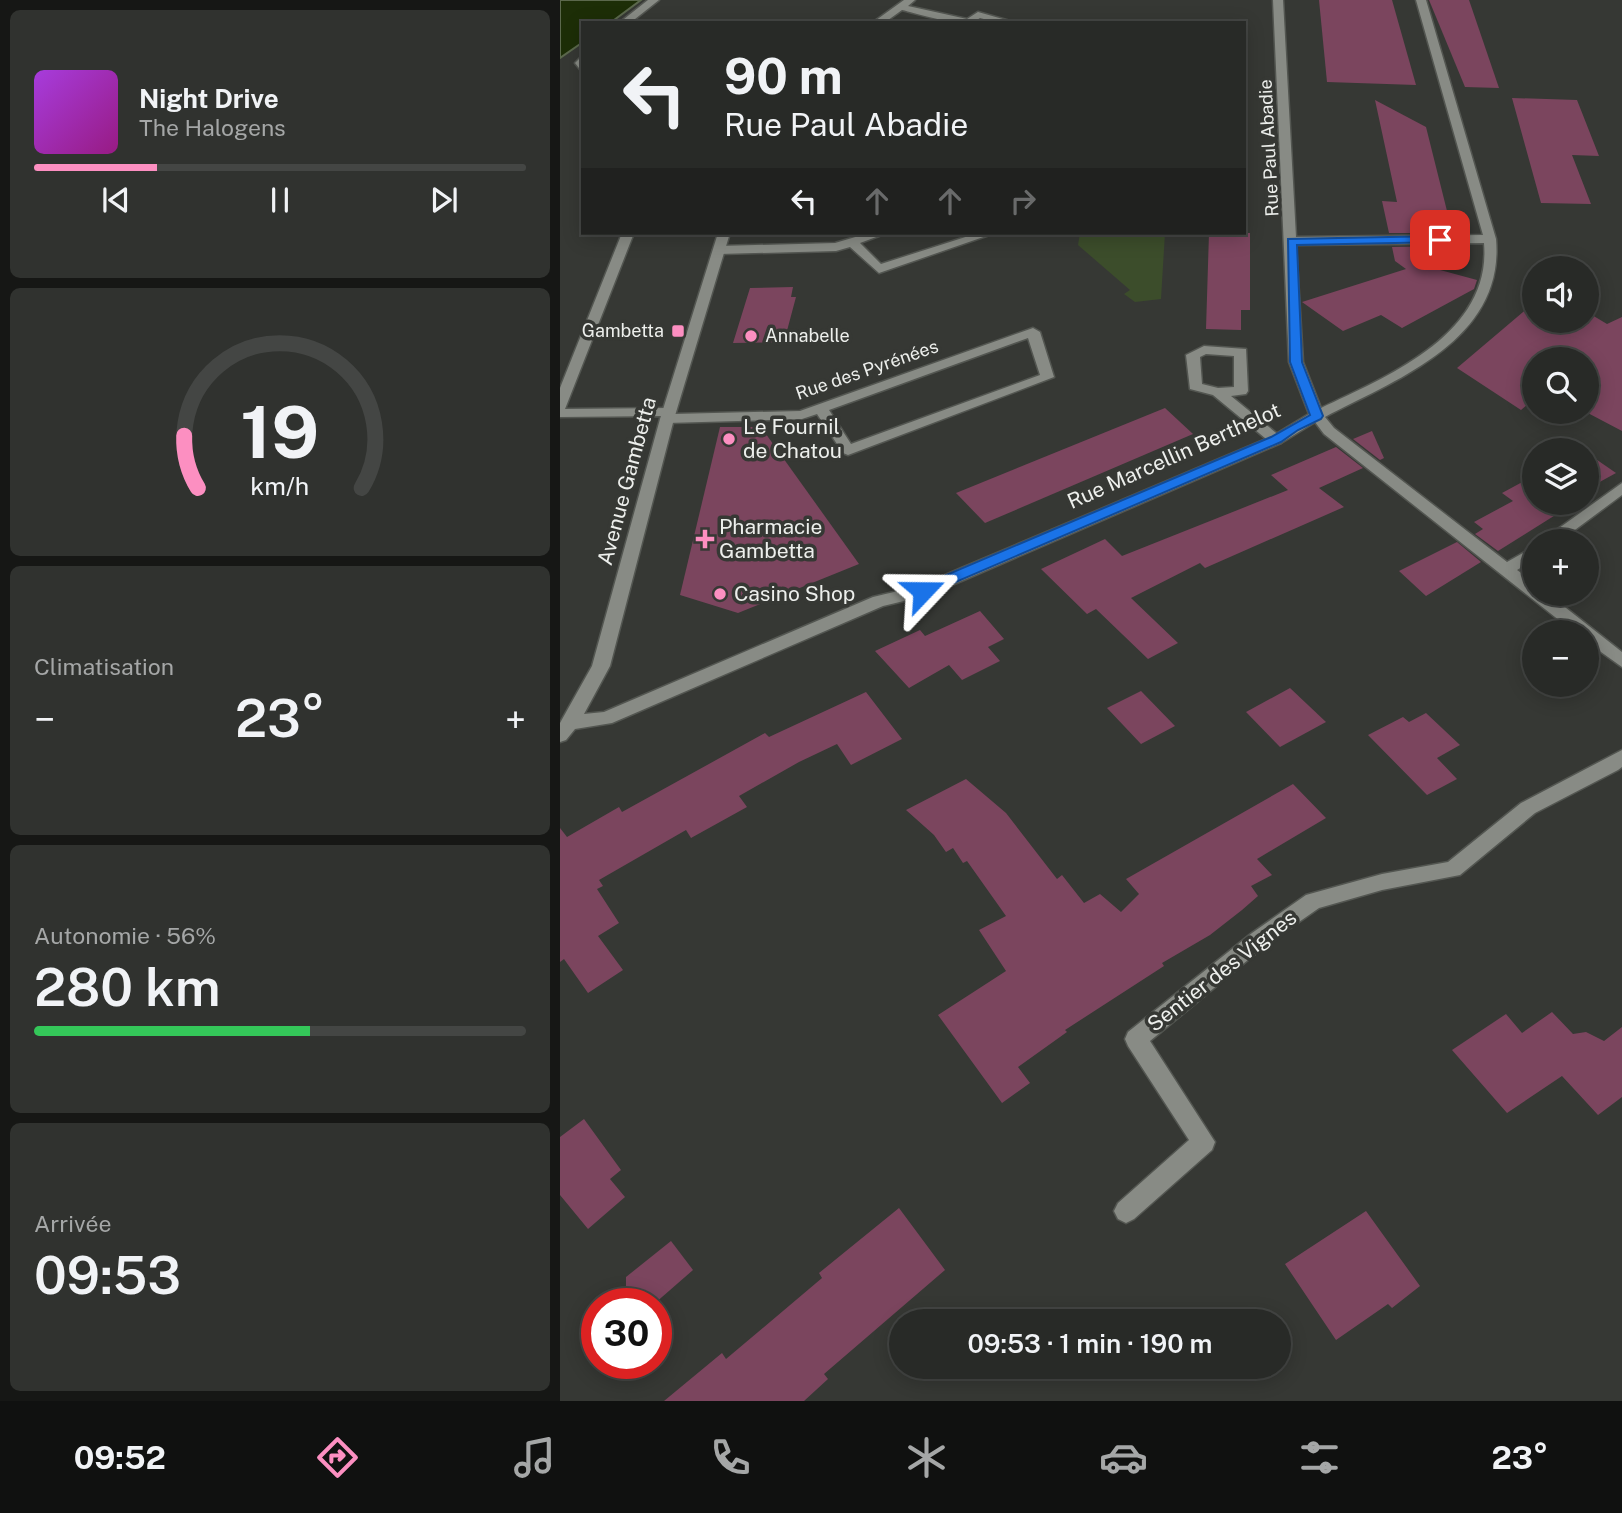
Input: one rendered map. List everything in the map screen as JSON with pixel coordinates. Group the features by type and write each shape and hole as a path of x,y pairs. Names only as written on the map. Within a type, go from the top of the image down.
{"street":[{"path":"627,21 654,0"},
{"path":"880,21 910,0"},
{"name":"Rue Paul Abadie","path":"1278,0 1296,362 1317,416"},
{"name":"Rue Marcellin Berthelot","path":"565,729 606,718 878,601 897,598 936,585 1276,440 1294,427 1397,378 1451,339 1486,290 1493,264 1490,239 1420,0"},
{"path":"901,6 966,21"},
{"path":"971,21 978,15 1004,21"},
{"path":"560,406 627,235"},
{"name":"Avenue Gambetta","path":"565,729 601,666 668,415 723,235"},
{"path":"719,250 836,247 875,235"},
{"path":"852,242 879,269 983,235"},
{"path":"1292,242 1490,239"},
{"name":"Rue des Pyrénées","path":"560,413 802,415 1033,332 1046,377 848,450 821,409"},
{"path":"1218,392 1276,440"},
{"path":"1317,416 1329,431 1522,583"},
{"path":"1566,529 1622,488"},
{"path":"1506,570 1522,560"},
{"path":"1552,606 1569,620"},
{"path":"1599,643 1622,661"},
{"name":"Sentier des Vignes","path":"1126,1211 1204,1142 1136,1039 1259,939 1314,901 1382,881 1453,869 1528,808 1612,765 1622,757"}],"shaded area":[{"path":"560,0 641,0 613,21 581,21 581,43 560,58"},
{"path":"1080,235 1165,235 1161,299 1135,302 1124,294 1130,290 1078,245"}],"building":[{"path":"1319,0 1392,0 1416,85 1327,82"},
{"path":"1429,0 1469,0 1499,88 1465,87"},
{"path":"1512,98 1577,100 1599,156 1572,155 1591,204 1541,203"},
{"path":"1375,100 1426,127 1447,211 1450,211 1456,233 1389,233 1382,201 1397,202"},
{"path":"1250,233 1250,310 1241,310 1241,330 1206,329 1209,235"},
{"path":"1452,246 1429,267 1477,280 1474,289 1402,328 1381,315 1343,331 1302,302 1406,269 1395,261 1392,247"},
{"path":"793,287 791,297 796,297 784,342 733,343 750,288"},
{"path":"1522,313 1522,333 1599,333 1599,319 1607,324 1622,317 1622,431 1599,419 1599,347 1522,347 1521,410 1457,368"},
{"path":"1165,408 1193,434 985,523 956,493"},
{"path":"720,427 761,427 859,564 738,613 680,595"},
{"path":"1372,431 1384,458 1380,460 1353,439"},
{"path":"1336,447 1363,468 1319,488 1344,507 1205,568 1200,563 1131,598 1178,643 1148,659 1096,609 1087,614 1041,569 1105,539 1122,556 1288,490 1271,475"},
{"path":"1599,461 1616,473 1599,482"},
{"path":"1522,482 1522,515 1555,515 1533,529 1522,529 1522,536 1498,551 1475,534 1483,529 1474,522 1513,501 1502,493"},
{"path":"1457,542 1481,562 1426,596 1399,571"},
{"path":"980,611 1004,639 988,647 1000,661 962,680 949,665 909,688 875,651 920,630 925,636"},
{"path":"1290,688 1326,722 1280,747 1246,712"},
{"path":"1141,691 1175,726 1141,744 1107,708"},
{"path":"866,692 902,739 851,765 837,744 739,796 747,807 691,838 686,830 599,880 603,886 597,889 619,923 598,936 623,970 588,993 564,959 560,962 560,828 567,837 619,807 622,812 765,733 769,737"},
{"path":"1426,713 1460,745 1437,758 1457,779 1427,795 1368,735 1403,717 1409,722"},
{"path":"966,779 1006,813 1057,879 1062,875 1084,903 1100,894 1121,912 1139,894 1126,879 1293,784 1326,818 1257,859 1272,875 1251,886 1258,896 1242,910 1210,935 1162,963 1164,966 1065,1030 1067,1032 1018,1067 1030,1083 1002,1103 938,1015 1006,971 979,930 1006,916 967,861 963,863 953,848 946,852 934,835 906,810"},
{"path":"1552,1012 1573,1034 1586,1032 1604,1041 1622,1027 1622,1097 1598,1115 1562,1076 1507,1113 1452,1050 1506,1014 1522,1033"},
{"path":"584,1119 621,1170 610,1179 625,1197 588,1229 560,1195 560,1137"},
{"path":"899,1208 945,1270 900,1309 889,1309 889,1318 824,1374 828,1379 804,1401 664,1401 722,1353 726,1359 822,1278 819,1273"},
{"path":"1366,1211 1420,1286 1392,1308 1388,1304 1336,1340 1285,1264"},
{"path":"671,1241 693,1270 672,1288 626,1288 626,1277"}],"place":[{"name":"Gambetta","path":"678,331"},
{"name":"Annabelle","path":"751,336"},
{"name":"Le Fournil de Chatou","path":"729,439"},
{"name":"Pharmacie Gambetta","path":"705,539"},
{"name":"Casino Shop","path":"720,594"}],"route":[{"path":"923,591 1276,440 1294,427 1317,416 1296,362 1292,242 1440,240"}]}
